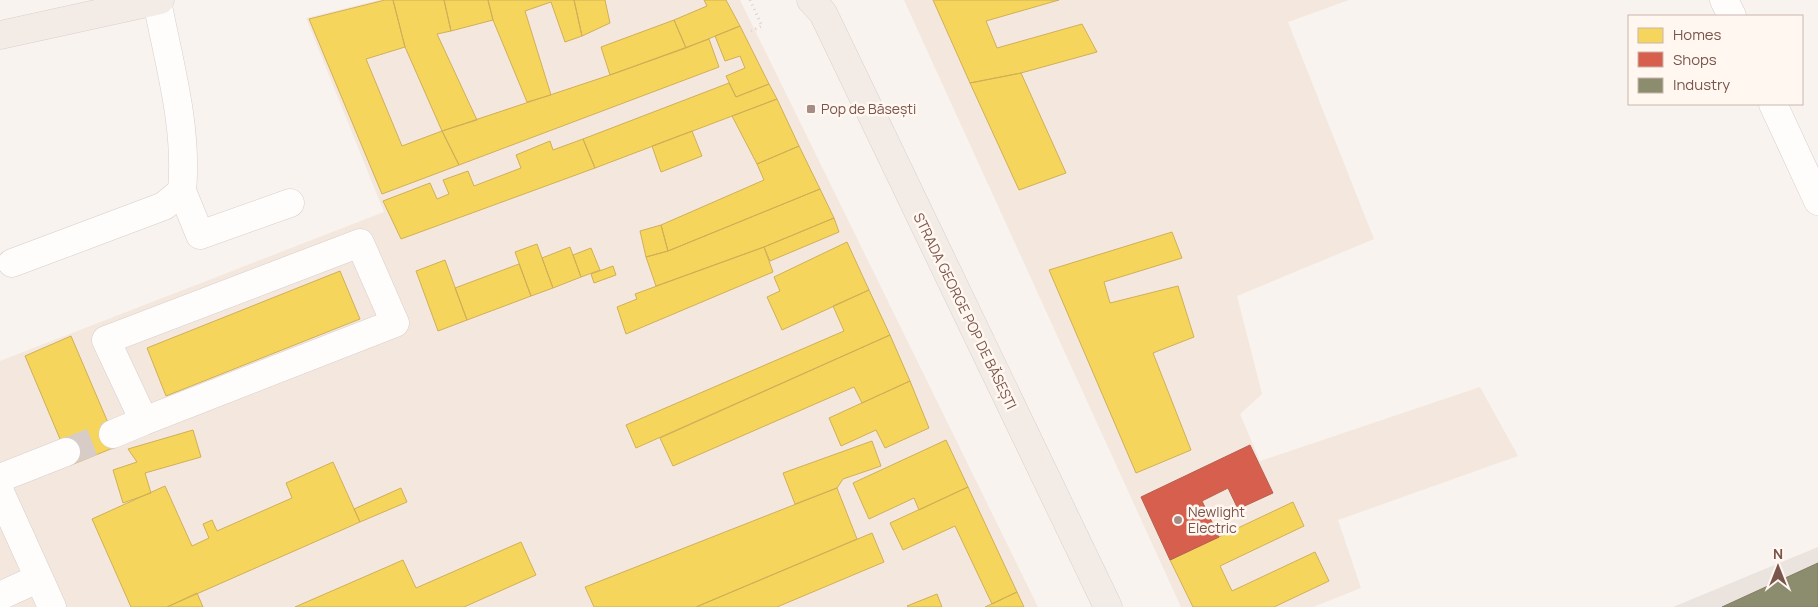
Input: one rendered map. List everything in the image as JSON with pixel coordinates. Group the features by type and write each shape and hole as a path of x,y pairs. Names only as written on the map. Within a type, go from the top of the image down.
{"main road":[{"path":"0,35 159,0"},
{"name":"STRADA GEORGE POP DE BĂSEȘTI","path":"819,4 859,92 1108,607"}],"street":[{"path":"159,0 179,114 184,169 182,190 200,235 290,203"},
{"path":"1724,0 1732,15"},
{"path":"1773,105 1818,201"},
{"path":"12,264 164,206 182,190"},
{"path":"112,434 394,323 360,243 106,340 144,421"},
{"path":"0,478 66,452"},
{"path":"0,492 52,607"},
{"path":"0,596 39,578"}],"path":[{"path":"750,0 762,26 750,31"}],"shaded area":[{"path":"379,0 740,0 1038,607 0,607 0,361 384,212 306,18"},
{"path":"904,0 1349,0 1288,22 1374,239 1237,296 1262,394 1240,414 1260,461 1480,387 1518,456 1338,520 1361,588 1313,607 1181,607"},
{"path":"1818,547 1818,607 1673,607"}],"building: Homes":[{"path":"385,0 393,0 405,47 366,59 402,146 442,131 459,165 382,194 309,19"},
{"path":"393,0 444,0 451,31 437,34 477,120 442,131 405,47"},
{"path":"444,0 488,0 493,20 451,31"},
{"path":"488,0 574,0 582,36 565,42 551,2 525,11 551,95 527,102 493,20"},
{"path":"574,0 605,0 610,23 582,36"},
{"path":"704,0 726,0 740,26 686,48 674,20 707,6"},
{"path":"933,0 1059,0 986,21 997,48 1082,24 1097,52 1021,73 970,83"},
{"path":"674,20 686,48 610,75 601,47"},
{"path":"740,26 769,84 736,97 726,76 745,68 740,56 725,61 715,36"},
{"path":"709,39 719,67 459,165 442,131 610,75"},
{"path":"1021,73 1066,173 1019,190 970,83"},
{"path":"729,83 736,97 769,84 777,99 595,168 583,139"},
{"path":"777,99 799,146 757,164 732,116"},
{"path":"692,131 702,156 661,172 652,146"},
{"path":"583,139 595,168 401,239 383,201 430,183 437,199 449,194 443,180 468,171 474,186 521,168 516,155 550,141 553,150"},
{"path":"799,146 820,189 668,251 661,225 764,180 757,164"},
{"path":"820,189 834,218 764,247 656,286 646,257 668,251"},
{"path":"834,218 839,232 770,261 764,247"},
{"path":"661,225 668,251 646,257 640,231"},
{"path":"1172,232 1182,258 1104,282 1110,303 1178,286 1194,337 1153,353 1191,450 1136,473 1049,270"},
{"path":"847,242 869,290 782,330 767,297 780,291 774,277"},
{"path":"537,244 553,288 531,296 515,252"},
{"path":"570,247 581,277 553,288 542,258"},
{"path":"764,247 773,272 626,334 617,307 637,299 635,294"},
{"path":"591,248 600,270 581,277 573,255"},
{"path":"445,260 467,320 438,331 416,271"},
{"path":"519,264 531,296 467,320 455,288"},
{"path":"613,266 616,275 594,283 591,274"},
{"path":"340,271 360,319 166,396 147,348"},
{"path":"869,290 890,335 636,448 626,425 844,331 833,306"},
{"path":"890,335 910,381 862,403 854,387 673,466 660,438"},
{"path":"71,336 118,446 71,465 25,356"},
{"path":"910,381 929,428 885,448 876,430 841,446 829,418"},
{"path":"193,430 201,457 145,473 151,493 123,503 113,470 137,462 128,449"},
{"path":"946,440 968,487 919,510 914,498 869,519 853,483"},
{"path":"872,441 881,466 843,479 837,488 795,504 783,473"},
{"path":"333,462 360,522 167,607 131,607 92,519 165,486 192,546 209,538 203,524 212,520 217,531 292,498 286,483"},
{"path":"968,487 1017,592 992,604 955,526 903,550 890,523"},
{"path":"401,488 407,502 360,522 354,509"},
{"path":"837,488 857,539 696,607 594,607 585,587"},
{"path":"1293,502 1304,526 1220,566 1232,591 1315,552 1329,581 1274,607 1193,607 1170,560"},
{"path":"872,533 884,562 777,607 696,607"},
{"path":"521,542 536,575 464,607 295,607 403,560 416,588"},
{"path":"1017,592 1024,607 985,607"},
{"path":"197,593 203,607 167,607"},
{"path":"937,594 942,607 907,606"}],"building: Shops":[{"path":"1250,445 1273,493 1238,509 1228,488 1202,501 1219,537 1170,560 1141,497"}],"building: Industry":[{"path":"1818,563 1818,607 1722,607"}],"tunnel":[{"path":"66,452 113,434"}],"place":[{"name":"Pop de Băsești","path":"811,109"},
{"name":"Newlight Electric","path":"1178,520"}]}
